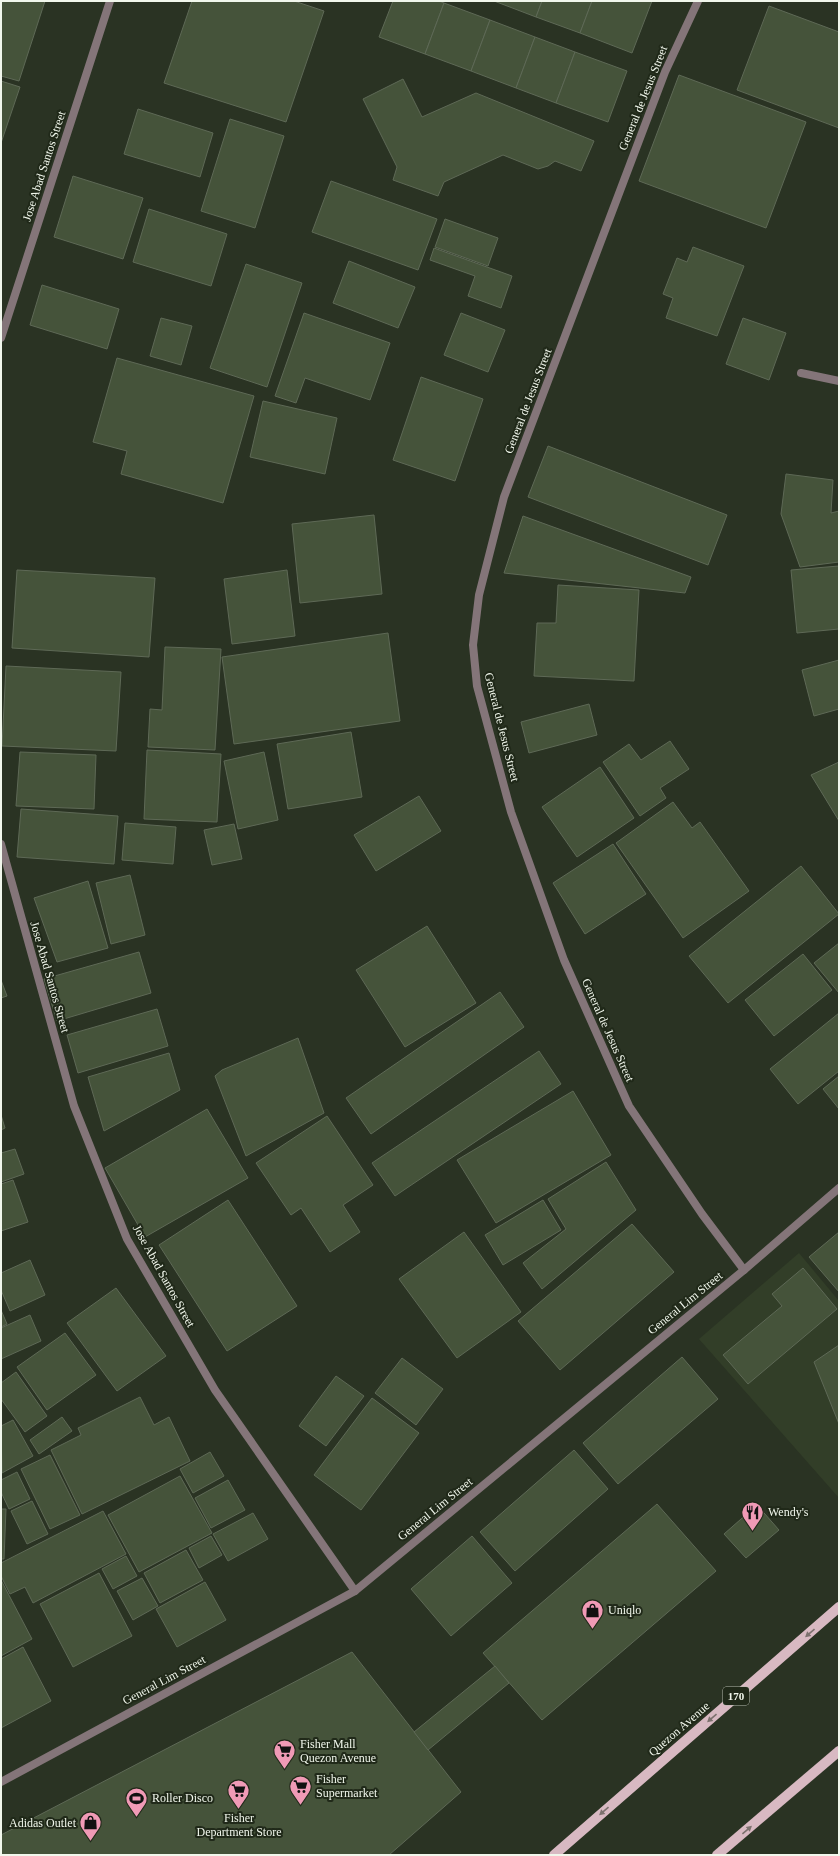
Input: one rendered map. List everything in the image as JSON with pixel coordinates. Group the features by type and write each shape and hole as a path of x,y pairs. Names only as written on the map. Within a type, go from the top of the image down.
{"main road":[{"name":"Quezon Avenue","path":"554,1855 839,1607"},
{"path":"717,1855 839,1752"}],"street":[{"name":"Jose Abad Santos Street","path":"1,338 110,1"},
{"name":"General de Jesus Street","path":"698,1 665,72 504,497 479,595 473,645 477,686 511,812 564,960 628,1106 702,1214 744,1270"},
{"path":"801,372 839,381"},
{"name":"Jose Abad Santos Street","path":"1,844 3,866 74,1106 128,1239 215,1390 355,1591"},
{"name":"General Lim Street","path":"1,1782 355,1591 744,1270 839,1188"}],"shaded area":[{"path":"799,1253 839,1301 839,1498 699,1339"}],"building":[{"path":"1,1 45,1 19,81 1,76"},
{"path":"192,1 294,1 324,11 286,122 164,83"},
{"path":"393,1 439,1 444,3 425,54 379,37"},
{"path":"494,1 542,1 536,17"},
{"path":"542,1 592,1 580,33 536,17"},
{"path":"592,1 652,1 632,53 580,33"},
{"path":"444,3 490,20 471,71 425,54"},
{"path":"769,6 839,32 839,128 737,90"},
{"path":"490,20 535,37 516,88 471,71"},
{"path":"535,37 575,52 556,103 516,88"},
{"path":"575,52 627,71 608,122 556,103"},
{"path":"679,75 806,122 766,228 639,181"},
{"path":"403,79 422,117 476,93 594,141 581,171 555,161 548,166 538,169 503,155 444,182 438,196 393,180 397,167 363,99"},
{"path":"1,81 20,87 1,143"},
{"path":"138,109 213,133 200,177 124,154"},
{"path":"230,119 284,136 255,228 201,211"},
{"path":"73,176 143,198 123,259 54,237"},
{"path":"331,181 437,219 418,270 312,232"},
{"path":"149,209 227,234 211,286 133,262"},
{"path":"445,219 498,238 488,266 435,247"},
{"path":"693,247 744,266 717,336 666,318 673,298 663,294 677,258 687,262"},
{"path":"434,248 512,276 501,308 468,296 475,276 430,260"},
{"path":"349,261 415,287 398,328 333,303"},
{"path":"246,264 302,283 267,387 210,368"},
{"path":"42,285 119,309 107,349 30,325"},
{"path":"304,313 390,343 370,400 305,378 296,403 275,396"},
{"path":"461,313 505,330 488,372 444,355"},
{"path":"161,318 192,326 181,365 150,356"},
{"path":"743,318 786,333 769,380 726,364"},
{"path":"117,358 254,396 223,503 121,474 127,451 93,442"},
{"path":"421,377 483,399 455,481 393,460"},
{"path":"263,401 337,418 325,474 250,457"},
{"path":"548,446 727,515 708,565 528,497"},
{"path":"786,474 833,480 831,513 839,511 839,562 800,567 781,514"},
{"path":"374,515 382,594 300,603 292,524"},
{"path":"523,516 691,577 685,593 504,573"},
{"path":"839,566 839,629 797,633 791,570"},
{"path":"17,570 155,578 149,657 12,648"},
{"path":"287,570 295,636 232,644 224,579"},
{"path":"558,585 639,590 634,681 534,676 537,623 556,623"},
{"path":"388,633 400,721 234,744 222,657"},
{"path":"165,647 221,649 215,750 148,747 150,709 162,710"},
{"path":"839,660 839,709 814,716 802,670"},
{"path":"6,666 121,672 116,751 2,746"},
{"path":"589,704 597,735 529,753 521,722"},
{"path":"351,732 362,797 288,809 277,744"},
{"path":"670,741 689,769 660,788 666,798 640,816 603,762 629,744 641,760"},
{"path":"147,750 221,754 217,822 144,819"},
{"path":"20,752 96,755 94,809 16,806"},
{"path":"264,752 278,820 238,829 224,761"},
{"path":"839,762 839,821 811,775"},
{"path":"600,767 634,818 577,857 542,807"},
{"path":"419,796 441,831 376,871 354,835"},
{"path":"673,802 692,828 700,822 749,891 683,938 616,843"},
{"path":"21,809 118,816 114,864 17,857"},
{"path":"125,823 176,827 173,864 122,860"},
{"path":"234,824 242,859 212,865 204,830"},
{"path":"613,844 646,894 585,934 553,883"},
{"path":"801,866 839,914 728,1003 689,956"},
{"path":"130,875 145,935 111,944 96,883"},
{"path":"88,881 108,948 57,962 34,898"},
{"path":"427,926 476,1003 405,1047 356,970"},
{"path":"839,943 839,993 814,963"},
{"path":"139,952 151,993 57,1021 44,979"},
{"path":"803,954 832,990 774,1036 745,1000"},
{"path":"1,980 7,996 1,998"},
{"path":"500,992 524,1027 371,1134 346,1098"},
{"path":"157,1009 168,1046 78,1073 67,1035"},
{"path":"839,1013 839,1071 798,1104 770,1069"},
{"path":"298,1038 324,1113 246,1156 215,1076 222,1070"},
{"path":"539,1051 561,1084 395,1196 372,1163"},
{"path":"169,1053 180,1090 104,1131 88,1077"},
{"path":"839,1076 839,1109 823,1089"},
{"path":"573,1091 611,1155 496,1223 457,1160"},
{"path":"207,1109 248,1178 145,1237 105,1168"},
{"path":"1,1115 5,1128 1,1130"},
{"path":"327,1116 373,1185 343,1205 360,1232 330,1252 301,1208 291,1215 256,1163"},
{"path":"15,1149 24,1174 1,1182 1,1153"},
{"path":"606,1162 636,1210 542,1289 523,1263 566,1229 548,1199"},
{"path":"13,1180 28,1222 1,1231 1,1184"},
{"path":"228,1200 297,1306 227,1351 159,1245"},
{"path":"543,1200 561,1230 503,1265 485,1235"},
{"path":"632,1224 674,1272 560,1370 518,1321"},
{"path":"464,1232 521,1312 457,1358 399,1279"},
{"path":"839,1232 839,1292 809,1257"},
{"path":"30,1260 45,1295 10,1311 1,1290 1,1273"},
{"path":"803,1268 837,1309 748,1384 723,1355 782,1306 772,1294"},
{"path":"116,1288 166,1356 117,1391 67,1323"},
{"path":"1,1310 7,1324 1,1327"},
{"path":"30,1315 41,1341 1,1359 1,1328"},
{"path":"65,1333 96,1375 47,1410 17,1367"},
{"path":"839,1345 839,1424 814,1362"},
{"path":"682,1357 718,1399 618,1484 583,1443"},
{"path":"402,1358 443,1389 416,1425 375,1393"},
{"path":"16,1372 47,1416 25,1432 1,1399 1,1383"},
{"path":"336,1376 364,1396 326,1446 299,1426"},
{"path":"140,1397 154,1425 169,1417 190,1461 82,1514 51,1450 81,1435 78,1428"},
{"path":"372,1398 419,1433 361,1510 314,1475"},
{"path":"62,1417 72,1431 39,1454 30,1440"},
{"path":"13,1420 33,1456 2,1473 1,1426"},
{"path":"574,1450 608,1489 515,1571 480,1532"},
{"path":"210,1452 224,1476 193,1493 180,1469"},
{"path":"50,1455 80,1515 50,1529 21,1469"},
{"path":"17,1472 30,1499 9,1509 1,1492 1,1480"},
{"path":"180,1476 212,1533 139,1572 108,1515"},
{"path":"228,1480 245,1510 211,1528 195,1498"},
{"path":"32,1501 48,1534 27,1544 11,1511"},
{"path":"657,1504 716,1571 542,1720 483,1653"},
{"name":"Wendy's","path":"757,1505 779,1530 746,1558 724,1534"},
{"path":"1,1509 6,1509 4,1559 1,1559"},
{"path":"103,1511 126,1554 33,1603 25,1587 10,1594 1,1576 1,1563"},
{"path":"253,1513 268,1539 228,1561 213,1534"},
{"path":"211,1536 222,1555 199,1568 189,1548"},
{"path":"472,1536 512,1583 451,1636 411,1589"},
{"path":"186,1550 203,1580 160,1603 144,1573"},
{"path":"126,1556 137,1576 113,1589 102,1569"},
{"path":"99,1573 132,1636 73,1667 40,1604"},
{"path":"142,1578 158,1606 133,1620 117,1591"},
{"path":"1,1580 32,1639 1,1656"},
{"path":"205,1582 226,1620 177,1647 156,1609"},
{"path":"23,1647 51,1701 1,1728 1,1659"},
{"name":"Fisher Mall Quezon Avenue","path":"352,1652 461,1792 389,1855 1,1855 1,1835"},
{"path":"495,1666 509,1683 428,1750 414,1732"}],"place":[{"name":"Wendy's","path":"752,1532"},
{"name":"Uniqlo","path":"593,1630"},
{"name":"Fisher Mall Quezon Avenue","path":"284,1770"},
{"name":"Fisher Supermarket","path":"300,1806"},
{"name":"Fisher Department Store","path":"239,1810"},
{"name":"Roller Disco","path":"136,1818"},
{"name":"Adidas Outlet","path":"91,1842"}]}
